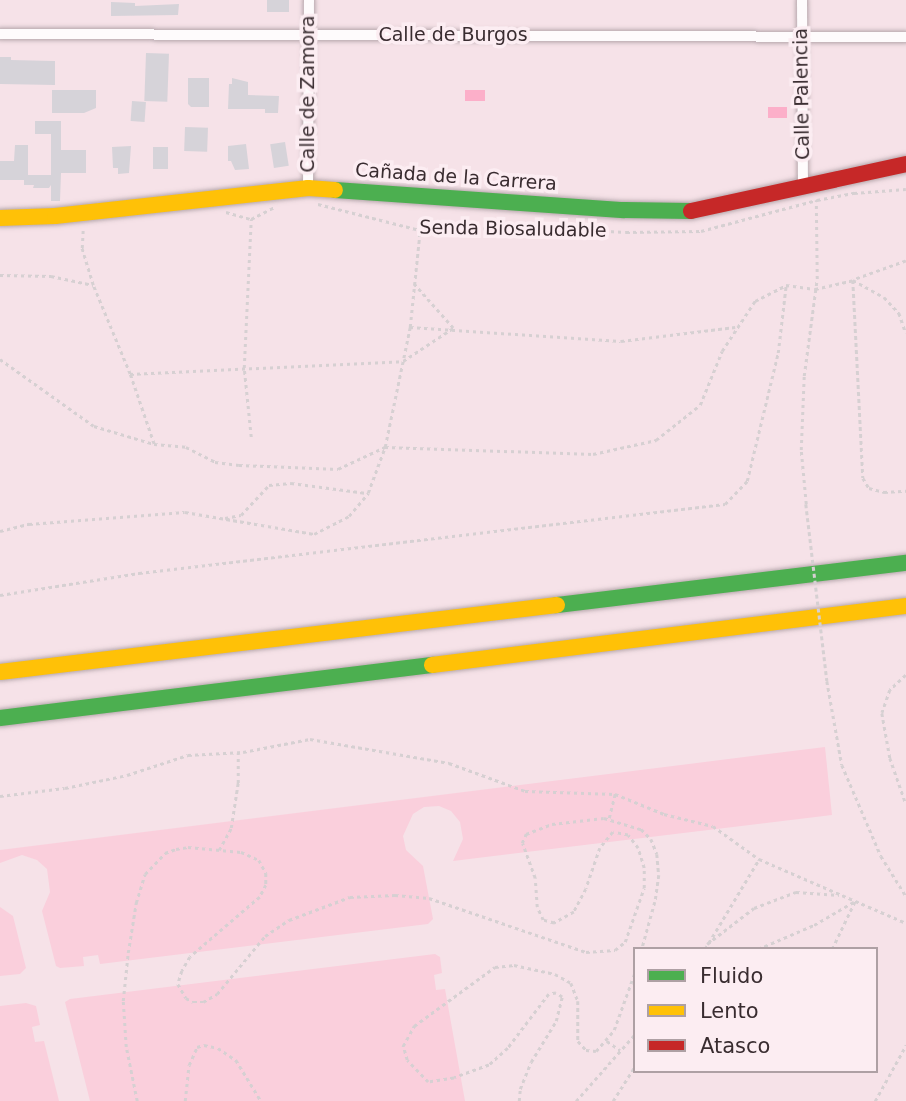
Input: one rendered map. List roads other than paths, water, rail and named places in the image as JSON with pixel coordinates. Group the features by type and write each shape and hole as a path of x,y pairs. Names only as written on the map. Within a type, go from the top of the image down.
{"main road":[{"name":"Cañada de la Carrera","path":"0,218 55,216 308,188 624,210 691,211 906,164"},
{"path":"0,672 906,563"},
{"path":"0,718 906,607"}],"street":[{"name":"Calle de Zamora","path":"308,188 309,0"},
{"name":"Calle Palencia","path":"802,0 803,188"},
{"name":"Calle de Burgos","path":"0,34 906,37"}]}
